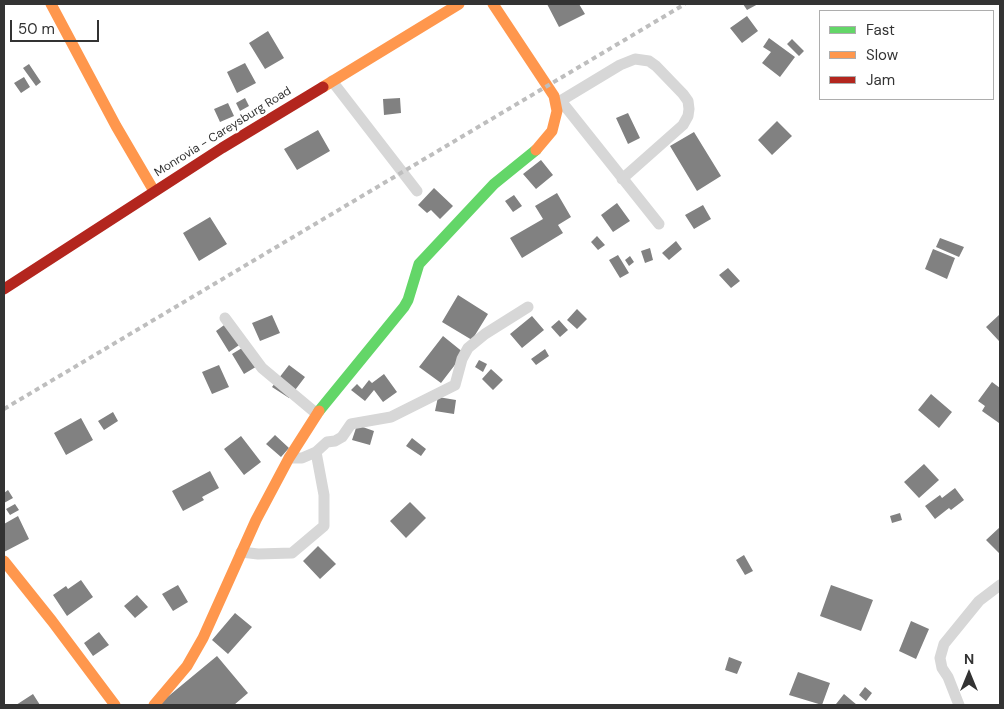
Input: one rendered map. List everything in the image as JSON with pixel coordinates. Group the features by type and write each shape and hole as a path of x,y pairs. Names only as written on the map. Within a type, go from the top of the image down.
{"street":[{"path":"51,4 116,126 154,191"},
{"name":"Monrovia - Careysburg Road","path":"4,289 154,191 459,4"},
{"path":"493,4 559,102 659,224"},
{"path":"154,705 187,666 202,638 270,491 289,458 317,414 404,307 419,264 494,184 545,141 555,122 559,102 620,65 635,59 649,61 656,66 688,101 688,116 683,125 622,179"},
{"path":"332,81 417,191"},
{"path":"289,458 302,458 316,452 327,442 335,441 342,437 351,424 391,417 455,385 462,359 468,348 485,334 528,307"},
{"path":"225,318 262,368 317,414"},
{"path":"241,552 258,554 292,553 324,526 324,494 316,452"},
{"path":"4,561 115,705"},
{"path":"959,705 948,677 942,668 940,658 944,644 979,600 1000,585"}],"building":[{"path":"547,4 579,4 585,14 559,27"},
{"path":"743,4 758,4 747,10"},
{"path":"747,16 758,31 742,43 730,28"},
{"path":"268,31 284,58 265,69 249,43"},
{"path":"769,38 795,57 780,77 762,63 771,52 763,47"},
{"path":"792,39 804,51 799,56 787,44"},
{"path":"245,63 256,83 237,93 227,72"},
{"path":"29,64 41,82 36,86 23,68"},
{"path":"24,77 30,87 21,93 14,83"},
{"path":"245,98 249,106 240,111 236,103"},
{"path":"400,98 401,113 384,115 383,99"},
{"path":"228,103 234,116 220,122 214,109"},
{"path":"628,113 640,138 628,144 616,118"},
{"path":"777,121 792,136 772,155 758,140"},
{"path":"318,130 330,151 297,170 284,149"},
{"path":"694,132 721,176 697,191 670,146"},
{"path":"541,160 553,175 536,189 523,174"},
{"path":"434,188 453,206 440,219 431,210 427,213 418,205"},
{"path":"557,193 571,217 558,225 563,233 522,258 510,238 543,219 535,206"},
{"path":"514,195 522,206 513,212 505,201"},
{"path":"617,203 630,221 613,232 601,215"},
{"path":"703,205 711,219 694,229 685,215"},
{"path":"210,217 227,244 199,261 183,233"},
{"path":"597,236 605,245 598,250 591,242"},
{"path":"940,238 964,247 959,257 936,247"},
{"path":"676,241 682,249 669,260 662,253"},
{"path":"650,248 653,260 645,263 641,251"},
{"path":"933,249 955,258 947,279 925,269"},
{"path":"618,255 629,273 620,278 609,260"},
{"path":"630,256 634,262 629,266 625,260"},
{"path":"728,268 740,281 731,288 719,275"},
{"path":"458,295 488,314 472,340 442,322"},
{"path":"577,309 587,319 577,329 567,320"},
{"path":"272,315 280,333 260,341 252,323"},
{"path":"999,315 1000,340 999,341 986,327"},
{"path":"532,316 544,330 522,348 510,334"},
{"path":"231,320 245,341 229,352 216,331"},
{"path":"559,320 568,330 560,337 551,327"},
{"path":"443,336 464,353 441,383 419,367"},
{"path":"247,345 259,365 244,374 232,354"},
{"path":"545,349 549,356 536,365 531,359"},
{"path":"479,360 487,364 483,372 475,367"},
{"path":"219,365 229,387 212,394 202,372"},
{"path":"289,365 305,377 289,398 272,387"},
{"path":"491,369 503,380 493,390 482,379"},
{"path":"384,374 397,392 383,402 374,390 365,401 351,390 357,384 362,389 369,380 372,383"},
{"path":"992,382 1000,388 999,423 982,411 985,406 978,401"},
{"path":"931,394 952,412 939,428 918,410"},
{"path":"438,397 456,400 454,414 435,411"},
{"path":"113,412 118,421 104,430 98,421"},
{"path":"81,418 93,440 66,455 54,433"},
{"path":"357,425 374,431 370,445 352,440"},
{"path":"275,435 289,448 281,457 266,444"},
{"path":"241,436 261,462 244,475 224,449"},
{"path":"412,438 426,449 421,456 406,446"},
{"path":"924,464 939,480 919,498 904,482"},
{"path":"210,471 219,488 202,497 204,500 183,511 172,491"},
{"path":"955,488 964,500 951,510 949,508 935,519 925,506 940,495 942,498"},
{"path":"8,490 13,498 4,503 4,493"},
{"path":"410,502 426,518 406,538 390,521"},
{"path":"15,504 19,510 10,515 6,509"},
{"path":"900,513 902,520 892,523 890,516"},
{"path":"18,516 29,539 4,552 4,524"},
{"path":"1000,527 1000,552 999,553 986,540"},
{"path":"318,546 336,564 320,579 303,561"},
{"path":"744,555 753,571 745,575 736,560"},
{"path":"81,580 93,597 67,616 53,595 66,586 68,589"},
{"path":"178,585 188,602 173,611 162,594"},
{"path":"831,585 873,600 861,631 820,616"},
{"path":"137,595 148,607 135,618 124,606"},
{"path":"235,613 252,627 228,654 212,640"},
{"path":"911,621 929,629 916,659 899,651"},
{"path":"99,632 109,645 93,656 84,643"},
{"path":"217,656 248,693 234,705 159,704"},
{"path":"729,657 742,662 737,674 725,670"},
{"path":"798,672 830,683 822,705 789,695"},
{"path":"865,687 872,693 866,701 859,695"},
{"path":"33,694 40,705 16,705"},
{"path":"844,694 857,705 837,705"}],"railway":[{"path":"4,409 685,4"}],"traffic: fast":[{"path":"319,411 404,307 419,264 494,184 536,150"}],"traffic: slow":[{"path":"51,4 116,126 154,191"},
{"path":"323,87 459,4"},
{"path":"493,4 554,96 557,111 552,131 536,150"},
{"path":"154,705 187,666 203,638 256,520 289,458 319,411"},
{"path":"4,561 115,705"}],"traffic: jam":[{"path":"4,289 222,148 323,87"}]}
